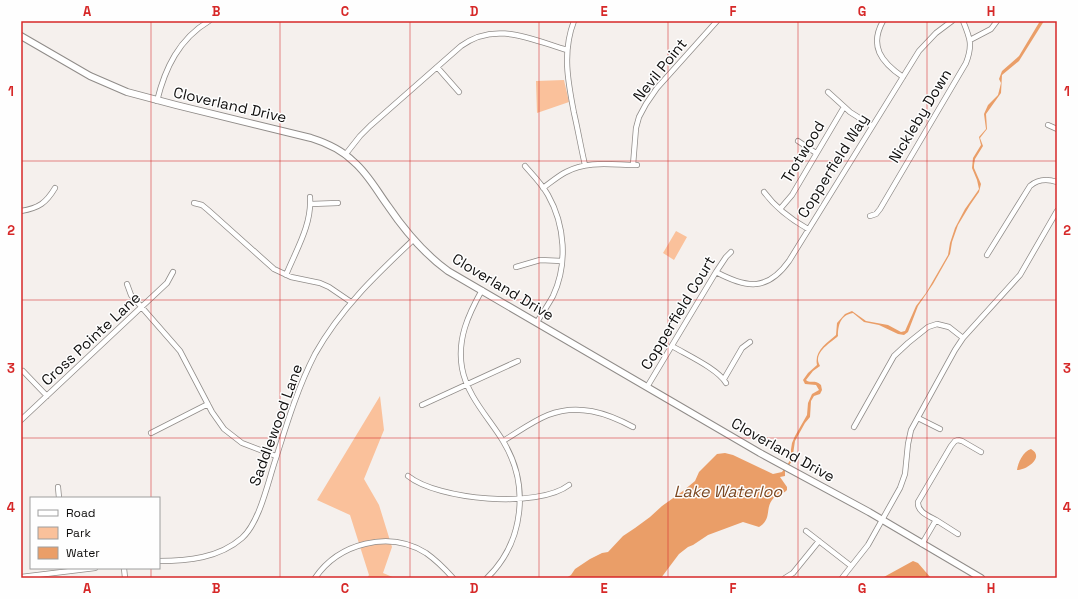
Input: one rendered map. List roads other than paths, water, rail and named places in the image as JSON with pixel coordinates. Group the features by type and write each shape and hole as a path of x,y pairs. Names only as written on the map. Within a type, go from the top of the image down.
{"main road":[{"name":"Cloverland Drive","path":"21,36 64,62 126,92 157,101 311,138 328,144 356,163 366,174 414,240 431,258 443,267 647,387 981,578"}],"street":[{"path":"157,101 163,80 174,56 193,32 209,21"},
{"path":"543,188 566,172 585,165 568,84 566,62 569,36 574,21"},
{"name":"Nevil Point","path":"585,165 635,165 636,128 640,114 657,88 717,21"},
{"path":"883,21 878,32 878,52 886,63 903,76"},
{"name":"Copperfield Way","path":"716,272 732,280 749,285 766,282 773,279 785,266 903,76 926,42 936,32 952,21"},
{"path":"963,21 970,40 991,29 996,21"},
{"path":"345,155 370,126 465,43 475,38 492,33 506,33 567,50"},
{"name":"Nickleby Down","path":"870,216 876,214 880,209 964,66 969,52 970,40"},
{"path":"437,67 459,92"},
{"path":"828,92 854,115 872,126"},
{"name":"Trotwood","path":"780,209 792,194 844,107"},
{"path":"1048,125 1057,129"},
{"path":"798,141 816,153"},
{"path":"525,166 543,188 551,201 559,222 562,239 562,261 554,294 537,322"},
{"path":"987,255 1030,186 1042,180 1057,182"},
{"path":"21,211 41,204 48,198 55,188"},
{"path":"764,192 780,209 808,229"},
{"path":"286,275 307,224 311,204 310,197"},
{"path":"194,203 205,207 267,264 286,275 324,285 351,302"},
{"path":"311,204 338,203"},
{"path":"842,578 868,545 902,485 905,474 909,437 963,338 1020,275 1057,211"},
{"name":"Saddlewood Lane","path":"160,562 184,560 205,556 220,551 241,539 249,531 255,519 298,391 310,364 329,332 351,302 414,240"},
{"name":"Copperfield Court","path":"647,387 716,272 731,252"},
{"path":"516,267 540,260 562,261"},
{"name":"Cross Pointe Lane","path":"21,420 142,308 168,282 173,272"},
{"path":"127,284 130,294 180,351 208,404 224,429 239,442 276,456"},
{"path":"482,290 469,314 462,337 462,367 467,385 480,407 504,441 515,467 520,499 518,520 513,541 503,560 487,578"},
{"path":"854,427 894,356 908,343 928,327 935,324 949,327 963,338"},
{"path":"672,346 714,371 725,381 742,348 750,342"},
{"path":"422,405 518,361"},
{"path":"23,371 47,396"},
{"path":"150,433 208,404"},
{"path":"504,441 545,416 572,410 588,410 602,413 633,427"},
{"path":"918,418 940,429"},
{"path":"958,534 919,510 917,503 955,441 960,440 981,452"},
{"path":"408,476 424,486 449,494 474,497 520,499 559,491 569,485"},
{"path":"58,487 59,497"},
{"path":"922,544 936,520"},
{"path":"806,531 851,566"},
{"path":"785,578 793,573 819,541"},
{"path":"315,578 328,562 348,550 369,543 391,542 406,544 426,553 453,578"},
{"path":"21,576 81,569"}],"water":[{"name":"Lake Waterloo","path":"1040,21 1044,21 1019,61 1002,75 1001,93 986,114 987,129 980,138 983,146 975,159 974,168 981,184 979,192 958,225 952,242 950,254 933,284 918,306 908,332 904,335 898,334 879,325 864,322 853,313 845,316 839,325 838,336 820,352 818,362 820,366 813,371 806,380 809,382 819,383 822,390 820,394 814,396 811,401 810,417 795,441 792,461 785,471 785,476 780,477 787,487 787,490 772,500 766,521 759,527 743,522 708,535 679,554 661,578 566,578 571,575 575,569 590,559 602,553 608,552 623,536 683,491 695,481 699,472 717,454 725,453 733,455 773,474 782,472 789,462 792,443 807,415 808,403 812,394 819,390 816,385 805,384 803,380 817,365 817,356 819,351 836,335 837,323 845,314 852,311 866,321 888,325 901,332 905,331 916,306 926,293 948,255 955,228 965,209 979,189 972,168 973,158 981,145 979,137 986,129 984,114 988,105 998,95 1001,83 999,79 1002,71 1019,56"},
{"path":"1031,449 1035,452 1036,456 1033,462 1025,468 1017,470 1023,455"},
{"path":"913,561 918,563 931,578 882,578"}]}
